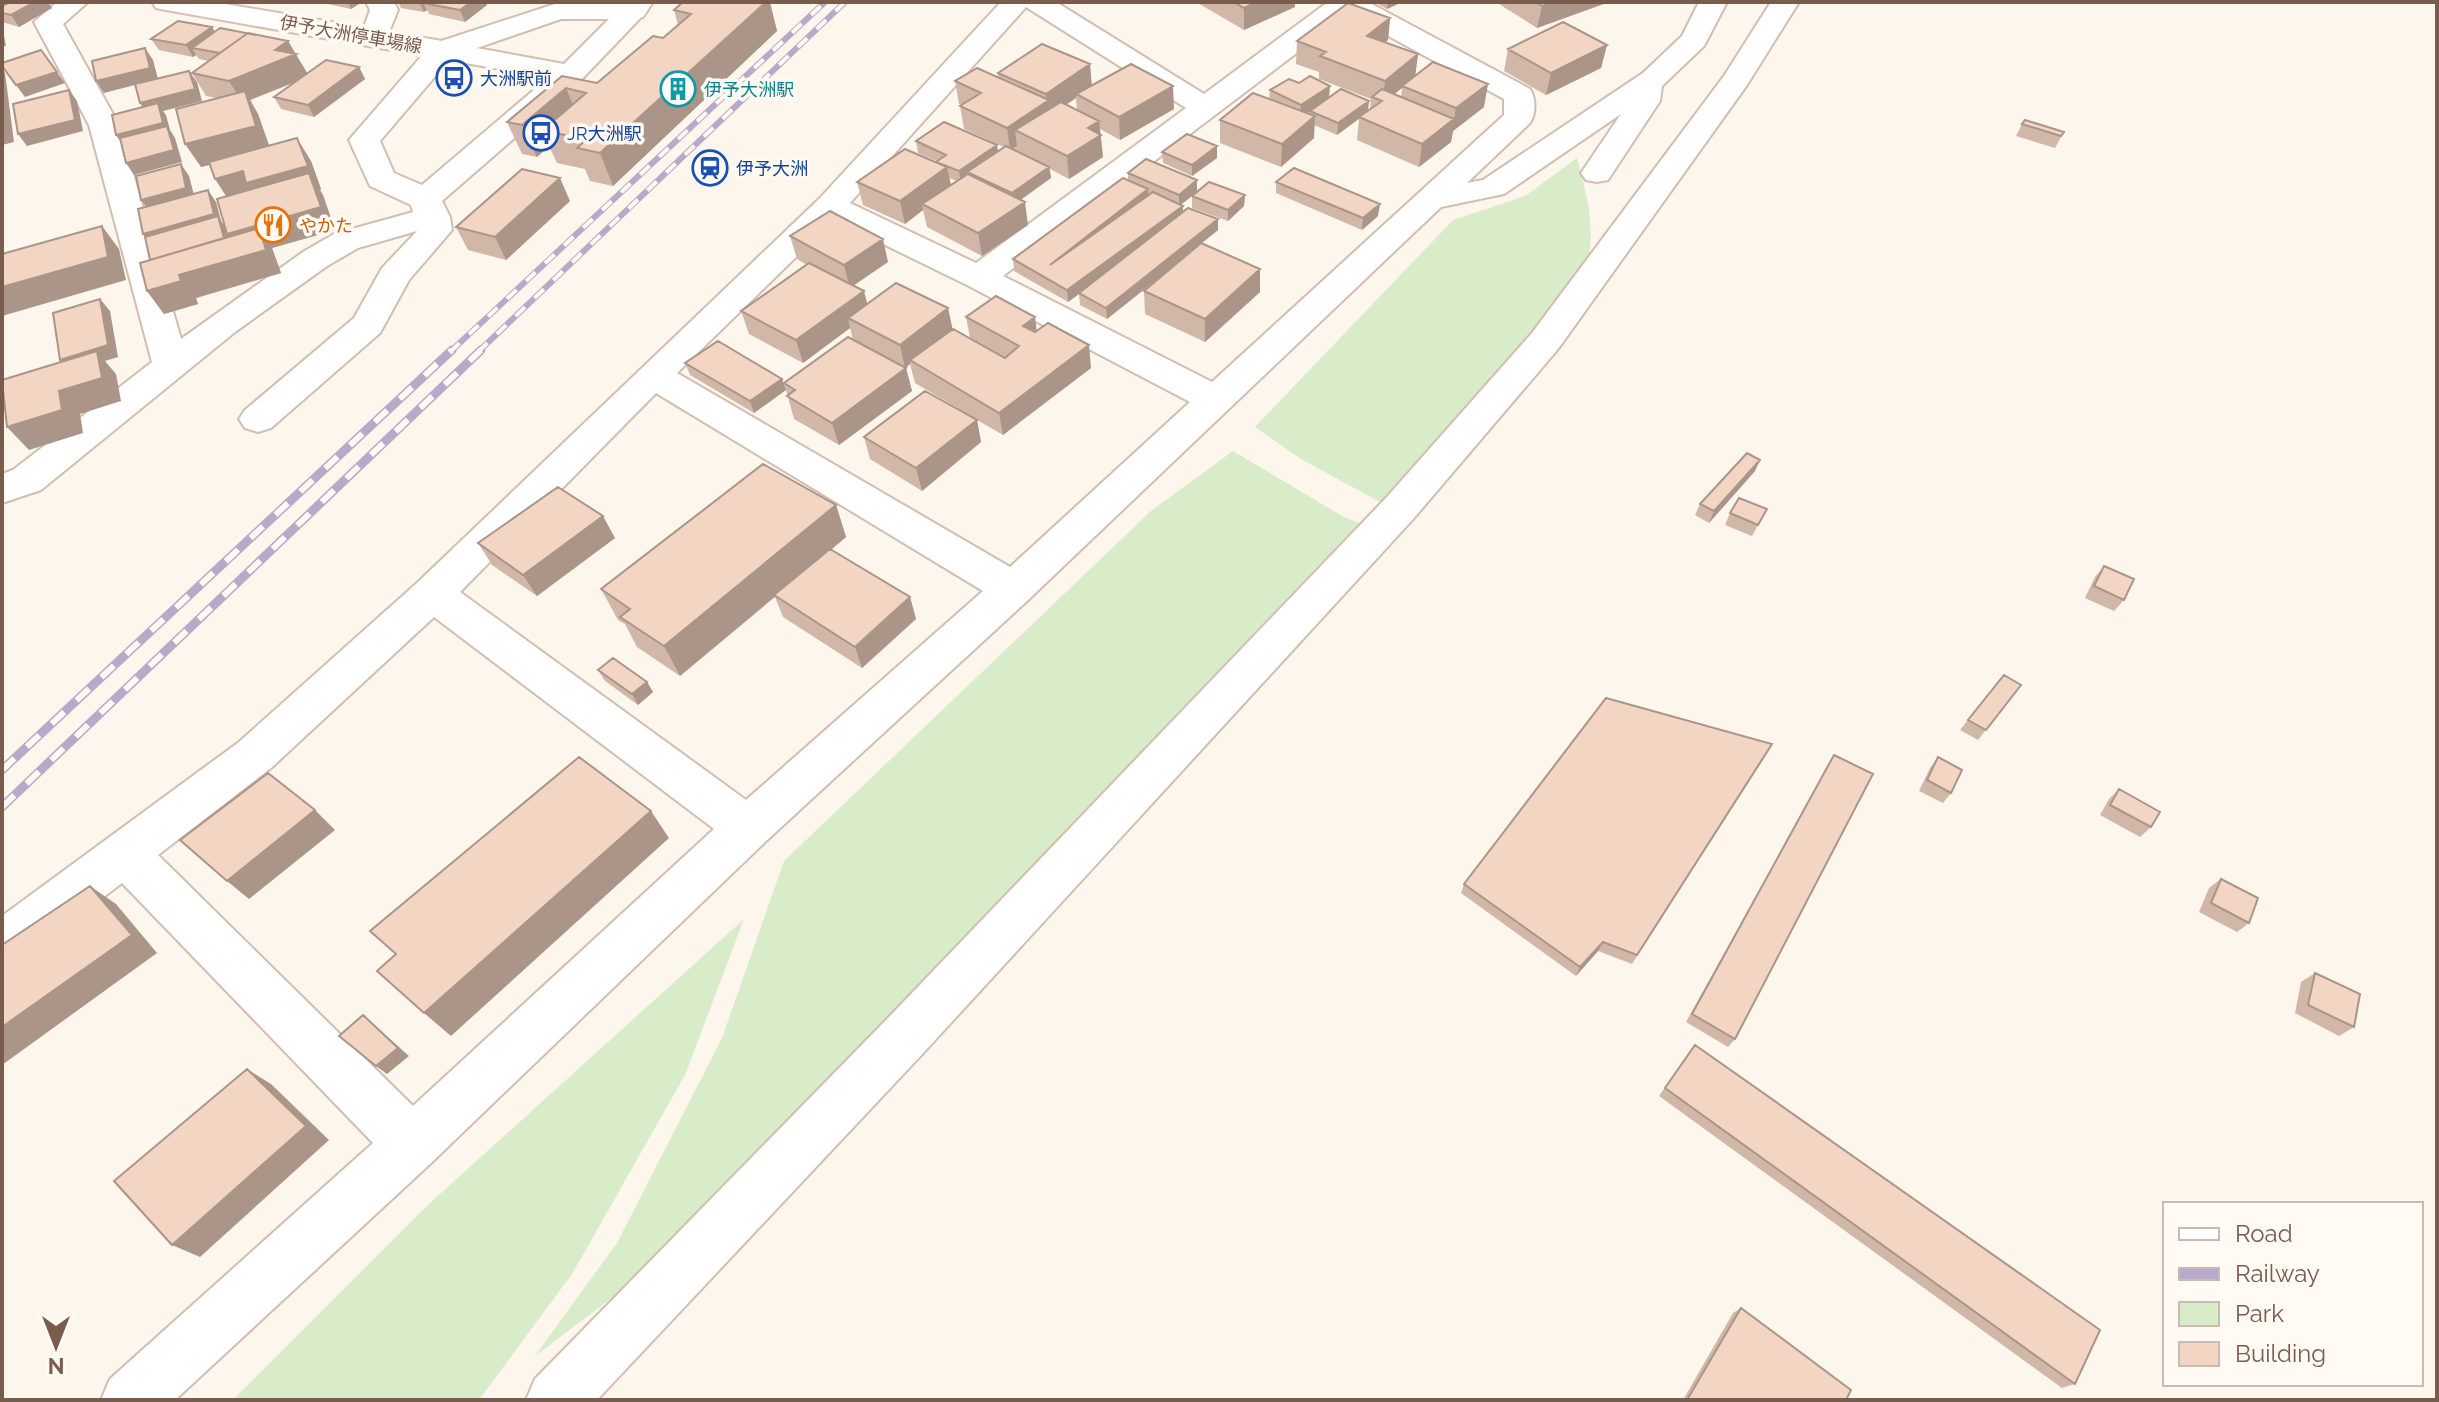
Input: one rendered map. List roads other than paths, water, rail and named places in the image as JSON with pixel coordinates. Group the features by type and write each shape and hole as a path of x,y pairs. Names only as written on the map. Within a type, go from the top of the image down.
{"street":[{"path":"74,2 48,22 104,125 171,365"},
{"name":"伊予大洲停車場線","path":"166,2 571,74"},
{"path":"374,38 384,10 380,2"},
{"path":"2,945 255,755 432,594 653,375 830,206 1016,2"},
{"path":"1037,2 1205,107"},
{"path":"131,1400 412,1144 748,828 1013,589 1519,117 1519,95 1346,2 979,277"},
{"path":"1430,200 1493,187 1653,79 1694,40 1713,2"},
{"path":"556,1400 908,1033 1400,508 1545,341 1728,92 1785,2"},
{"path":"2,489 27,480 223,324 315,259 346,241 429,208 571,74 636,6"},
{"path":"258,419 368,325 394,275 436,230 429,208 381,179 364,140 442,50 558,11 636,6"},
{"path":"1597,173 1645,101 1653,79"},
{"path":"830,206 979,277 1216,400"},
{"path":"653,375 1013,589"},
{"path":"432,594 748,828"},
{"path":"125,854 412,1144"}],"railway":[{"path":"450,352 825,2"},
{"path":"478,352 845,2"},
{"path":"2,770 452,350"},
{"path":"2,807 481,350"}],"place":[{"name":"大洲駅前","path":"454,78"},
{"name":"伊予大洲駅","path":"678,89"},
{"name":"JR大洲駅","path":"541,133"},
{"name":"伊予大洲","path":"710,168"},
{"name":"やかた","path":"273,225"}]}
